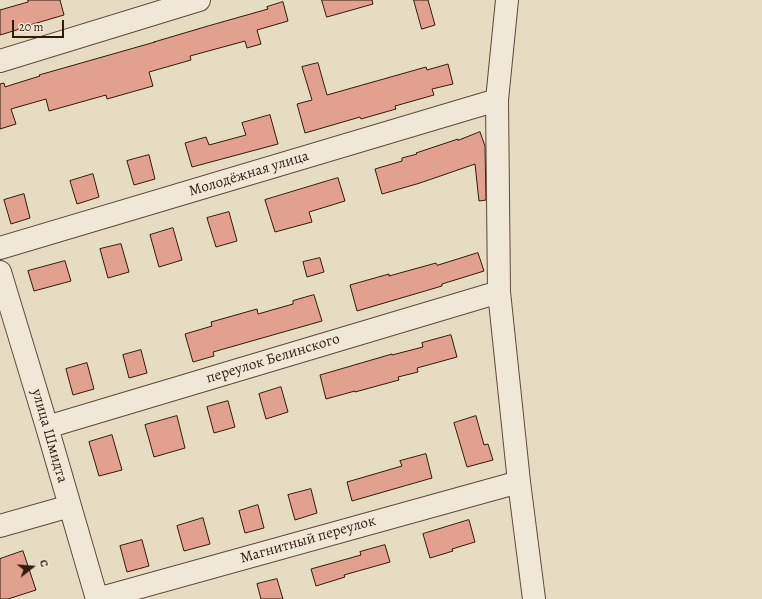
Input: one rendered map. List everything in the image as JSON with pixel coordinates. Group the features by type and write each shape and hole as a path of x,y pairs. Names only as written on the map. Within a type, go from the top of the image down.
{"street":[{"path":"0,60 199,0"},
{"path":"507,0 497,100 499,292 519,482 534,599"},
{"name":"Молодёжная улица","path":"0,248 497,100"},
{"name":"улица Шмидта","path":"0,272 97,599"},
{"name":"переулок Белинского","path":"47,427 499,292"},
{"name":"Магнитный переулок","path":"97,599 519,482"},
{"path":"0,526 70,506"}],"building":[{"path":"28,0 60,0 64,15 0,35 0,10 28,2"},
{"path":"322,0 372,0 373,4 327,17"},
{"path":"414,0 428,0 435,25 422,29"},
{"path":"283,2 288,21 257,30 261,44 247,48 245,41 190,56 191,60 149,72 153,86 107,99 106,95 49,111 46,99 11,109 16,124 0,129 0,84 4,83 5,87 40,76 39,75 268,9 267,7"},
{"path":"318,63 327,95 426,67 427,70 448,64 453,84 432,89 434,95 395,106 396,109 361,119 360,117 305,133 297,104 312,100 302,67"},
{"path":"270,115 278,144 192,167 185,143 206,137 209,145 246,135 242,123"},
{"path":"480,132 485,146 486,200 479,201 475,164 382,194 375,169 402,161 402,158 417,154 416,153"},
{"path":"149,155 155,179 134,185 127,161"},
{"path":"93,174 99,197 77,204 70,181"},
{"path":"338,178 345,201 309,212 312,222 275,232 265,200"},
{"path":"24,194 30,218 11,224 4,200"},
{"path":"229,212 237,241 216,247 207,218"},
{"path":"173,228 182,260 159,267 150,235"},
{"path":"121,244 129,272 108,278 100,249"},
{"path":"478,253 484,271 442,284 442,286 357,311 350,285 436,263 437,265"},
{"path":"320,258 324,272 307,277 303,262"},
{"path":"65,261 71,281 34,291 28,271"},
{"path":"314,295 322,321 213,352 214,356 193,362 185,334 212,326 211,322 257,309 258,314 293,304 293,301"},
{"path":"451,335 457,357 417,368 418,372 398,377 399,380 326,399 320,375 392,354 423,347 422,343"},
{"path":"141,350 147,373 129,378 123,355"},
{"path":"87,363 94,389 73,395 66,369"},
{"path":"281,387 288,412 266,419 259,394"},
{"path":"228,401 235,427 214,433 207,407"},
{"path":"177,416 185,448 154,457 145,425"},
{"path":"476,416 484,445 488,444 493,460 467,467 454,423"},
{"path":"112,435 122,470 99,476 89,442"},
{"path":"426,454 432,478 352,501 347,482 402,466 400,461"},
{"path":"311,489 317,513 295,520 288,495"},
{"path":"258,505 264,528 245,533 239,511"},
{"path":"203,518 210,544 184,551 177,526"},
{"path":"469,520 475,542 430,558 423,534"},
{"path":"142,540 149,566 127,572 120,546"},
{"path":"385,545 390,562 344,575 345,577 316,586 311,569 361,555 360,552"},
{"path":"23,551 36,590 8,599 0,599 0,559"},
{"path":"277,579 283,599 261,599 257,584"}]}
